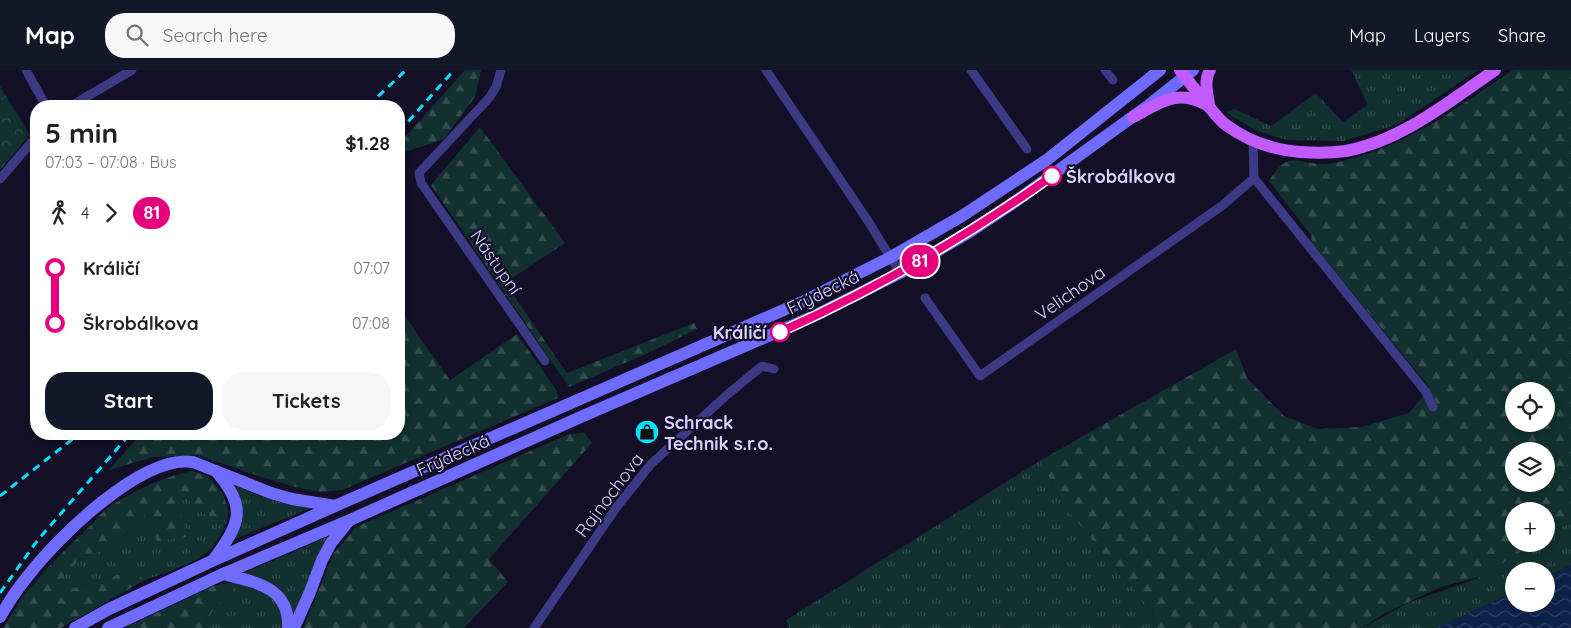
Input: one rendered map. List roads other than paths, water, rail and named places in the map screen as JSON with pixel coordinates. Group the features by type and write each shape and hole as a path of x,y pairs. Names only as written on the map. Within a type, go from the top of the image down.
{"main road":[{"name":"Frýdecká","path":"75,628 109,609 212,561 802,302 891,257 962,216 1048,159 1160,70"},
{"path":"1209,106 1206,89 1210,70"},
{"path":"1186,72 1214,114 1226,125 1253,140 1276,148 1296,152 1326,153 1353,149 1384,139 1418,121 1495,70"},
{"name":"Frýdecká","path":"108,628 223,574 804,321 900,273 971,231 1016,201 1133,117 1186,72"},
{"path":"1133,117 1167,100 1180,96 1198,100 1209,106"},
{"path":"0,617 20,585 56,544 93,510 128,484 155,469 182,461 193,462 214,469 251,486 282,496 335,506"},
{"path":"212,561 228,539 236,522 237,515 233,496 214,469"},
{"path":"294,628 322,560 331,543 350,520"},
{"path":"223,574 257,583 276,593 286,607 288,628"}],"street":[{"path":"26,70 43,100"},
{"path":"81,100 132,70"},
{"name":"Nástupní","path":"501,70 496,87 490,97 418,173 421,183 545,361"},
{"path":"766,70 868,221 900,273"},
{"path":"971,70 1027,149"},
{"path":"1105,70 1113,80"},
{"path":"1253,140 1254,178 1426,392 1433,406"},
{"path":"0,178 30,143"},
{"name":"Velichova","path":"925,298 980,376 1224,205 1254,178"},
{"name":"Rajnochova","path":"534,628 616,508 650,464 762,366 774,369"}],"water":[{"path":"1571,565 1571,628 1437,628 1505,596 1505,612 1555,612 1555,573"}],"railway":[{"path":"374,100 406,70"},
{"path":"405,125 454,70"},
{"path":"0,496 71,440"},
{"path":"0,593 37,541 125,440"}],"place":[{"name":"Škrobálkova","path":"1052,176"},
{"name":"Králičí","path":"780,332"},
{"name":"Schrack Technik s.r.o.","path":"647,432"}]}
